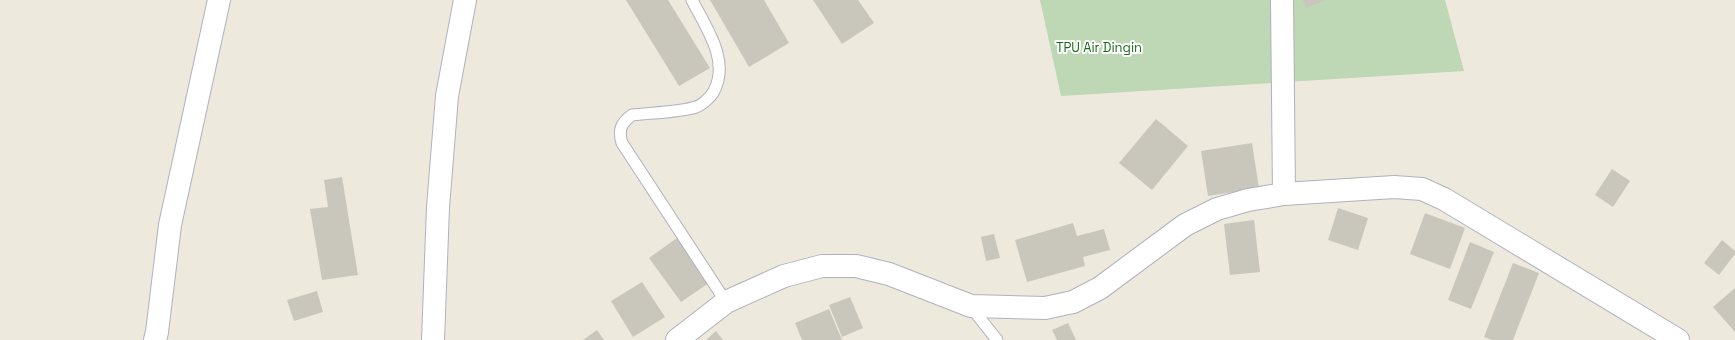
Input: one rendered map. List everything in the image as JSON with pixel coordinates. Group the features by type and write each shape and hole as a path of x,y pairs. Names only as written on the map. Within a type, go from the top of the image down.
{"street":[{"path":"154,340 157,332 170,224 219,0"},
{"path":"434,340 438,207 447,96 465,0"},
{"path":"1282,0 1284,194"},
{"path":"677,340 726,302 784,276 822,266 856,266 889,274 971,306 1045,308 1073,302 1100,288 1185,225 1217,209 1248,200 1284,194 1394,187 1422,189 1444,199 1678,340"}],"lane":[{"path":"692,0 717,51 721,66 719,81 712,95 697,107 632,115 623,121 619,134 622,143 726,302"},
{"path":"971,306 997,340"}],"green space":[{"name":"TPU Air Dingin","path":"1040,0 1445,0 1464,71 1061,96"}],"building":[{"path":"626,0 668,0 710,68 679,86"},
{"path":"710,0 764,0 789,43 749,67"},
{"path":"813,0 858,0 874,23 842,44"},
{"path":"1303,0 1325,0 1306,8"},
{"path":"1156,119 1188,146 1152,190 1119,163"},
{"path":"1252,143 1259,188 1208,196 1201,151"},
{"path":"1612,169 1630,181 1613,207 1595,195"},
{"path":"342,177 358,275 322,280 310,209 328,207 324,180"},
{"path":"1338,208 1368,218 1358,250 1328,240"},
{"path":"1425,213 1465,228 1450,269 1410,254"},
{"path":"1254,220 1260,272 1230,275 1224,224"},
{"path":"1073,223 1077,236 1104,229 1110,250 1083,257 1085,266 1027,282 1015,240"},
{"path":"994,234 1000,258 986,261 981,237"},
{"path":"677,238 709,283 681,302 649,258"},
{"path":"1722,240 1735,251 1735,254 1719,275 1704,263"},
{"path":"1470,242 1494,252 1471,309 1448,300"},
{"path":"1513,263 1539,273 1513,340 1492,340 1484,337"},
{"path":"642,282 665,317 633,337 611,301"},
{"path":"1735,288 1735,332 1713,307"},
{"path":"317,291 323,312 294,321 287,300"},
{"path":"850,297 863,328 842,337 829,305"},
{"path":"829,309 842,340 802,340 795,323"},
{"path":"1068,323 1076,340 1057,340 1052,330"},
{"path":"597,330 604,340 583,340"},
{"path":"716,331 723,340 706,340"}]}
